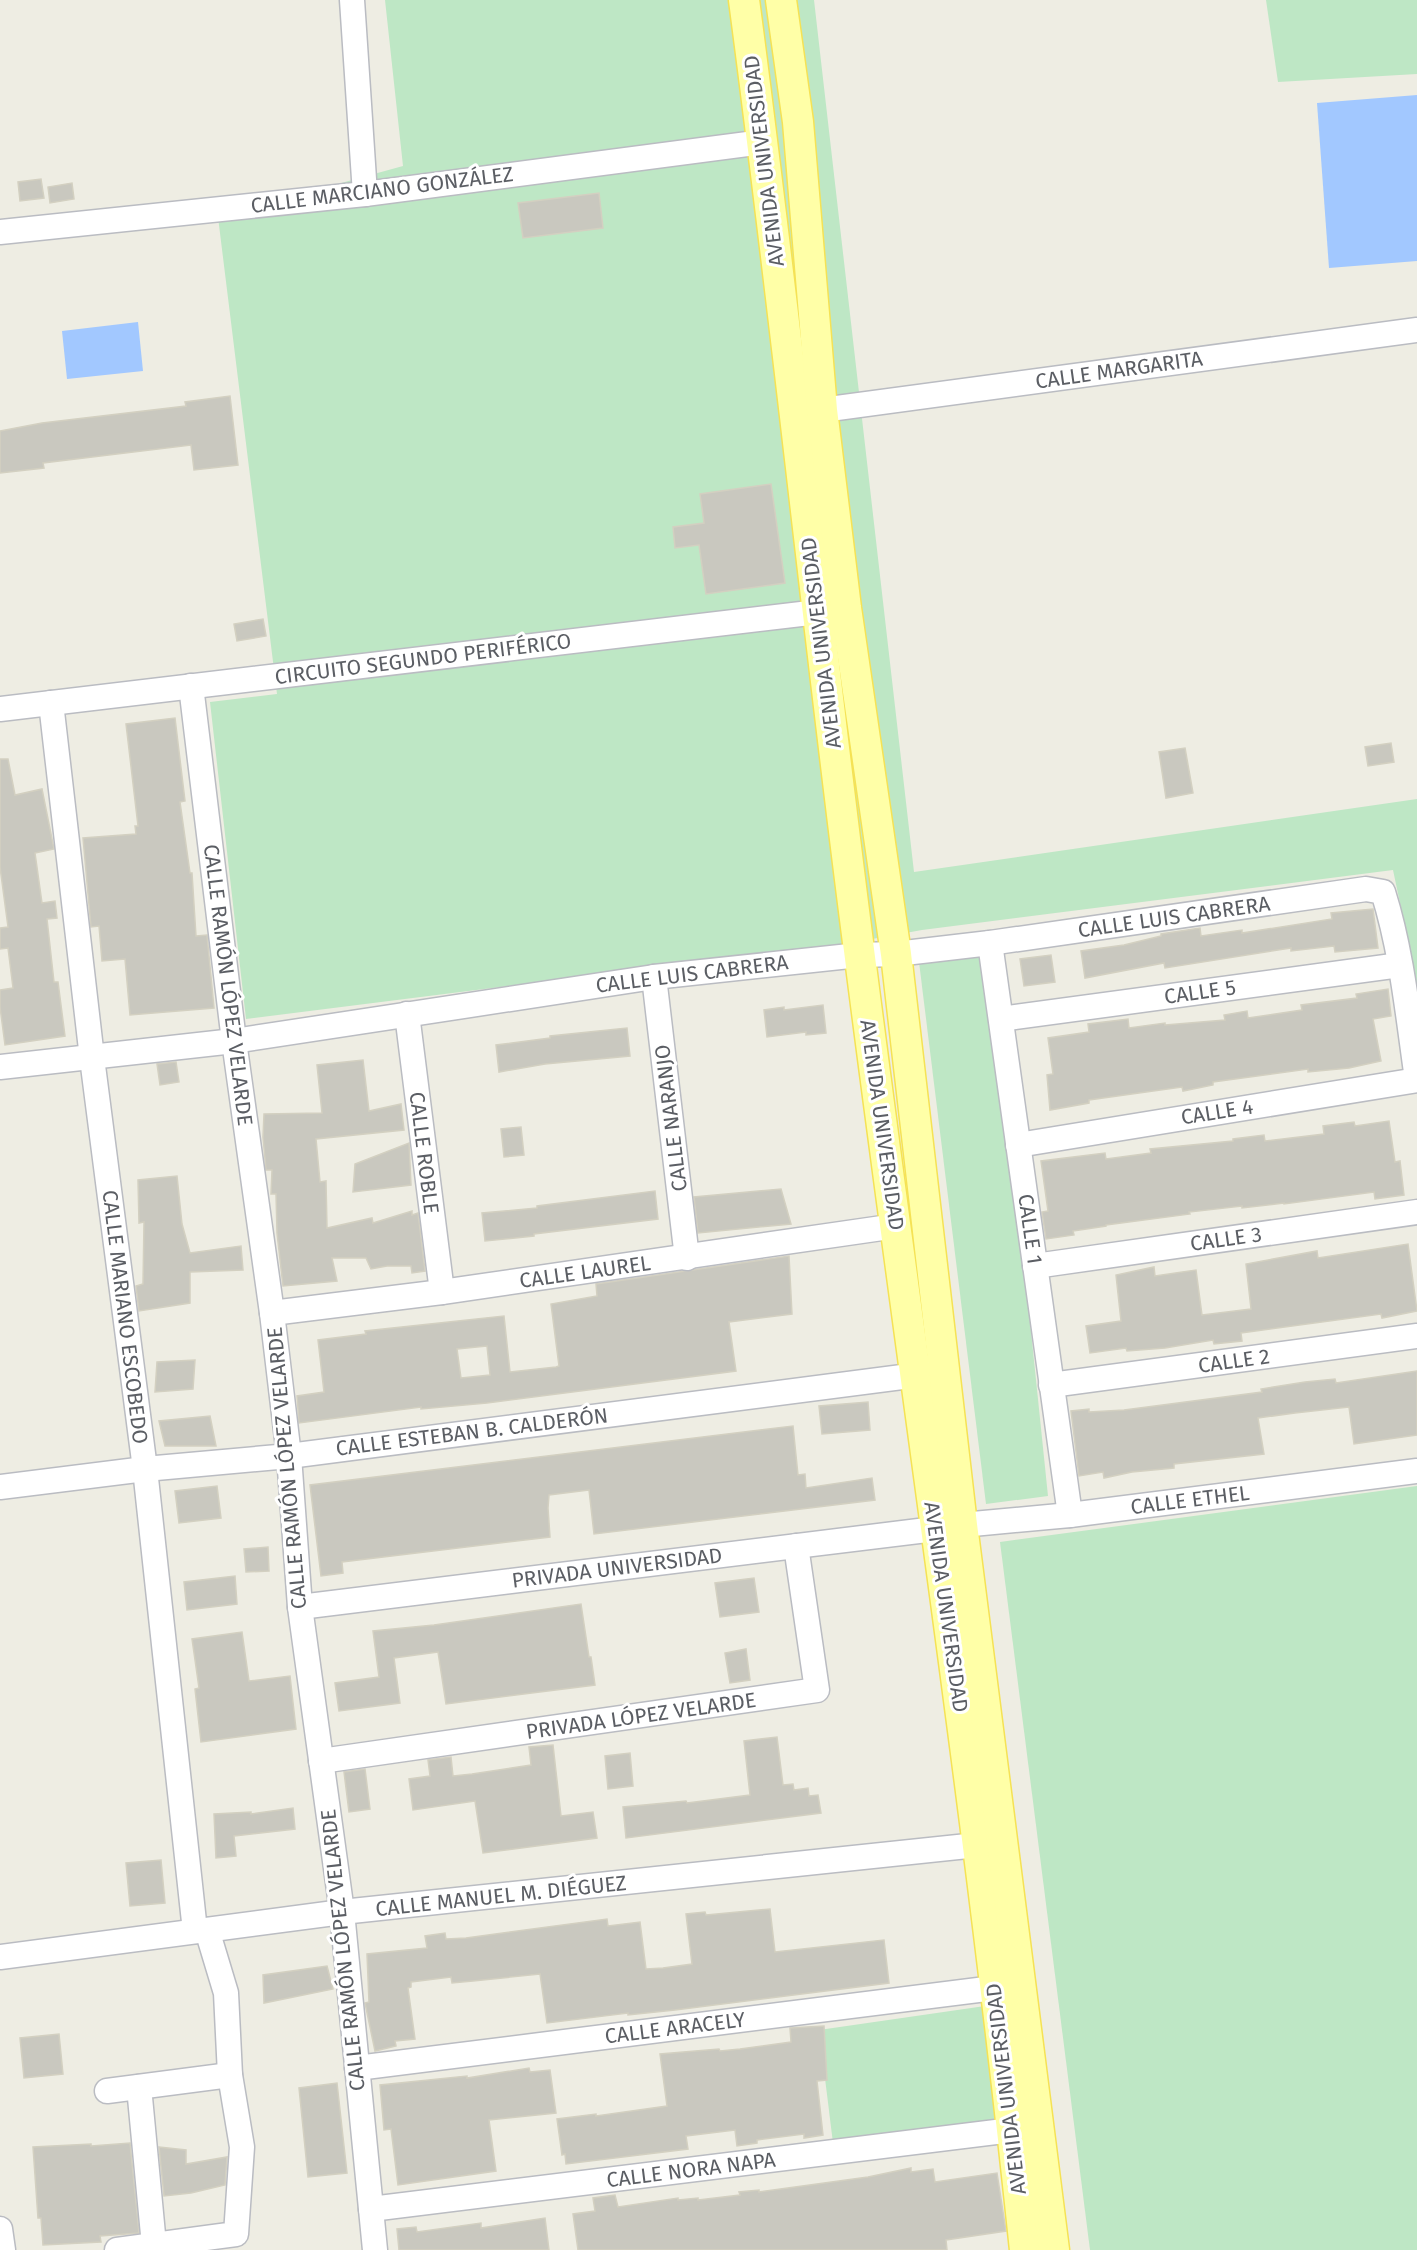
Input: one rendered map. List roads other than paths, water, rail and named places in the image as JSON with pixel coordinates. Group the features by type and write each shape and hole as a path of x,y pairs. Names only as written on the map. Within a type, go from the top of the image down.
{"main road":[{"name":"AVENIDA UNIVERSIDAD","path":"744,0 763,142 816,612 859,955 896,1226 930,1374"},
{"name":"AVENIDA UNIVERSIDAD","path":"781,0 798,122 822,410 846,609 896,954 930,1374 948,1527 990,1844 1054,2250"},
{"name":"AVENIDA UNIVERSIDAD","path":"990,1844 994,1988 1025,2250"}],"street":[{"path":"352,0 365,194"},
{"name":"CALLE MARCIANO GONZÁLEZ","path":"0,232 365,194 763,142"},
{"name":"CALLE MARGARITA","path":"822,410 1417,330"},
{"name":"CIRCUITO SEGUNDO PERIFÉRICO","path":"0,709 846,609"},
{"name":"CALLE RAMÓN LÓPEZ VELARDE","path":"191,686 234,1041 272,1313 289,1455 300,1607 342,1912 375,2250"},
{"name":"CALLE MARIANO ESCOBEDO","path":"51,703 92,1058 201,1931 226,1993 230,2075 242,2147 236,2234 154,2245"},
{"name":"CALLE LUIS CABRERA","path":"0,1067 234,1041 654,977 990,943 1366,889 1383,892 1391,916 1400,965"},
{"name":"CALLE 1","path":"990,943 1070,1515"},
{"path":"1400,965 1417,1079"},
{"name":"CALLE 5","path":"1000,1019 1400,965"},
{"name":"CALLE NARANJO","path":"654,977 687,1258"},
{"name":"CALLE ROBLE","path":"407,1014 441,1292"},
{"name":"CALLE 4","path":"1018,1145 1417,1079"},
{"name":"CALLE 3","path":"1035,1266 1417,1212"},
{"name":"CALLE LAUREL","path":"272,1313 687,1258 896,1226"},
{"name":"CALLE 2","path":"1051,1385 1417,1336"},
{"name":"CALLE ESTEBAN B. CALDERÓN","path":"0,1487 145,1469 289,1455 930,1374"},
{"name":"CALLE ETHEL","path":"948,1527 1070,1515 1417,1471"},
{"name":"PRIVADA UNIVERSIDAD","path":"300,1607 948,1527"},
{"name":"PRIVADA LÓPEZ VELARDE","path":"321,1761 817,1690 796,1546"},
{"name":"CALLE MANUEL M. DIÉGUEZ","path":"0,1957 342,1912 990,1844"},
{"name":"CALLE ARACELY","path":"357,2068 994,1988"},
{"path":"107,2091 230,2075"},
{"path":"117,2250 154,2245 139,2087"},
{"name":"CALLE NORA NAPA","path":"371,2209 1012,2130"},
{"path":"0,2229 3,2250"}],"water":[{"path":"1417,95 1417,261 1329,268 1317,103"},
{"path":"138,322 143,371 67,379 62,331"}]}
